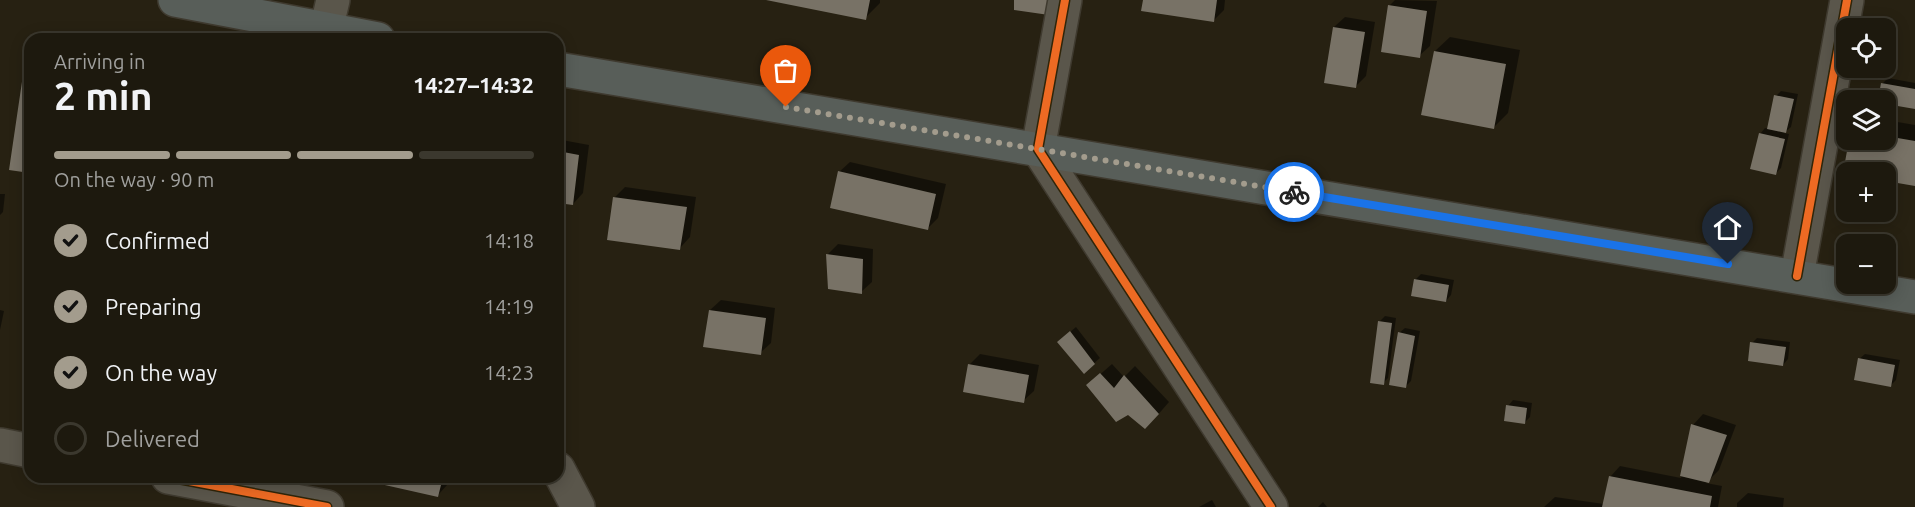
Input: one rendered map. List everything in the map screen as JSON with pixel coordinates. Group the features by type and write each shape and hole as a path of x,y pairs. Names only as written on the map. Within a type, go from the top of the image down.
{"highway":[{"path":"175,0 330,23 360,33"},
{"path":"564,70 1915,297"}],"street":[{"path":"1065,0 1038,148 1271,507"},
{"path":"1797,276 1847,0"},
{"path":"0,446 24,450"},
{"path":"564,480 578,507"},
{"path":"200,483 327,507"}],"building":[{"path":"766,0 870,0 866,20"},
{"path":"1014,0 1056,0 1056,16 1014,10"},
{"path":"1143,0 1217,0 1214,22 1141,11"},
{"path":"1388,5 1427,11 1420,58 1381,52"},
{"path":"1333,27 1365,32 1356,88 1324,83"},
{"path":"1434,51 1506,64 1494,129 1421,115"},
{"path":"24,68 24,172 9,170"},
{"path":"1881,83 1915,89 1915,109 1896,106 1896,90 1880,90"},
{"path":"1774,95 1794,99 1786,133 1767,129"},
{"path":"1759,133 1785,139 1776,175 1750,169"},
{"path":"1896,138 1915,141 1915,186 1896,183 1896,162 1845,162 1847,150 1896,150"},
{"path":"564,152 579,155 573,205 564,204"},
{"path":"838,171 936,194 928,230 830,208"},
{"path":"613,197 687,207 680,250 607,240"},
{"path":"826,254 863,259 862,294 828,289"},
{"path":"1414,279 1449,285 1446,302 1411,296"},
{"path":"709,310 766,318 761,355 703,347"},
{"path":"1378,321 1392,323 1384,385 1370,383"},
{"path":"1070,331 1095,364 1084,374 1057,342"},
{"path":"1398,332 1415,336 1406,388 1389,385"},
{"path":"1750,342 1786,347 1783,366 1748,361"},
{"path":"1858,358 1895,365 1891,387 1854,380"},
{"path":"968,364 1029,375 1024,403 963,392"},
{"path":"1100,373 1114,388 1124,375 1159,414 1145,429 1128,415 1116,422 1086,385"},
{"path":"1506,405 1527,408 1525,424 1504,421"},
{"path":"1691,424 1727,435 1709,483 1680,476"},
{"path":"1609,476 1712,496 1710,507 1602,507"},
{"path":"376,483 442,483 438,497"}],"cycle path":[{"path":"1065,0 1038,149 1271,507"},
{"path":"1797,276 1847,0"},
{"path":"200,483 327,507"}],"way so far":[{"path":"786,107 1294,192"}],"route":[{"path":"1294,192 1728,264"}]}
